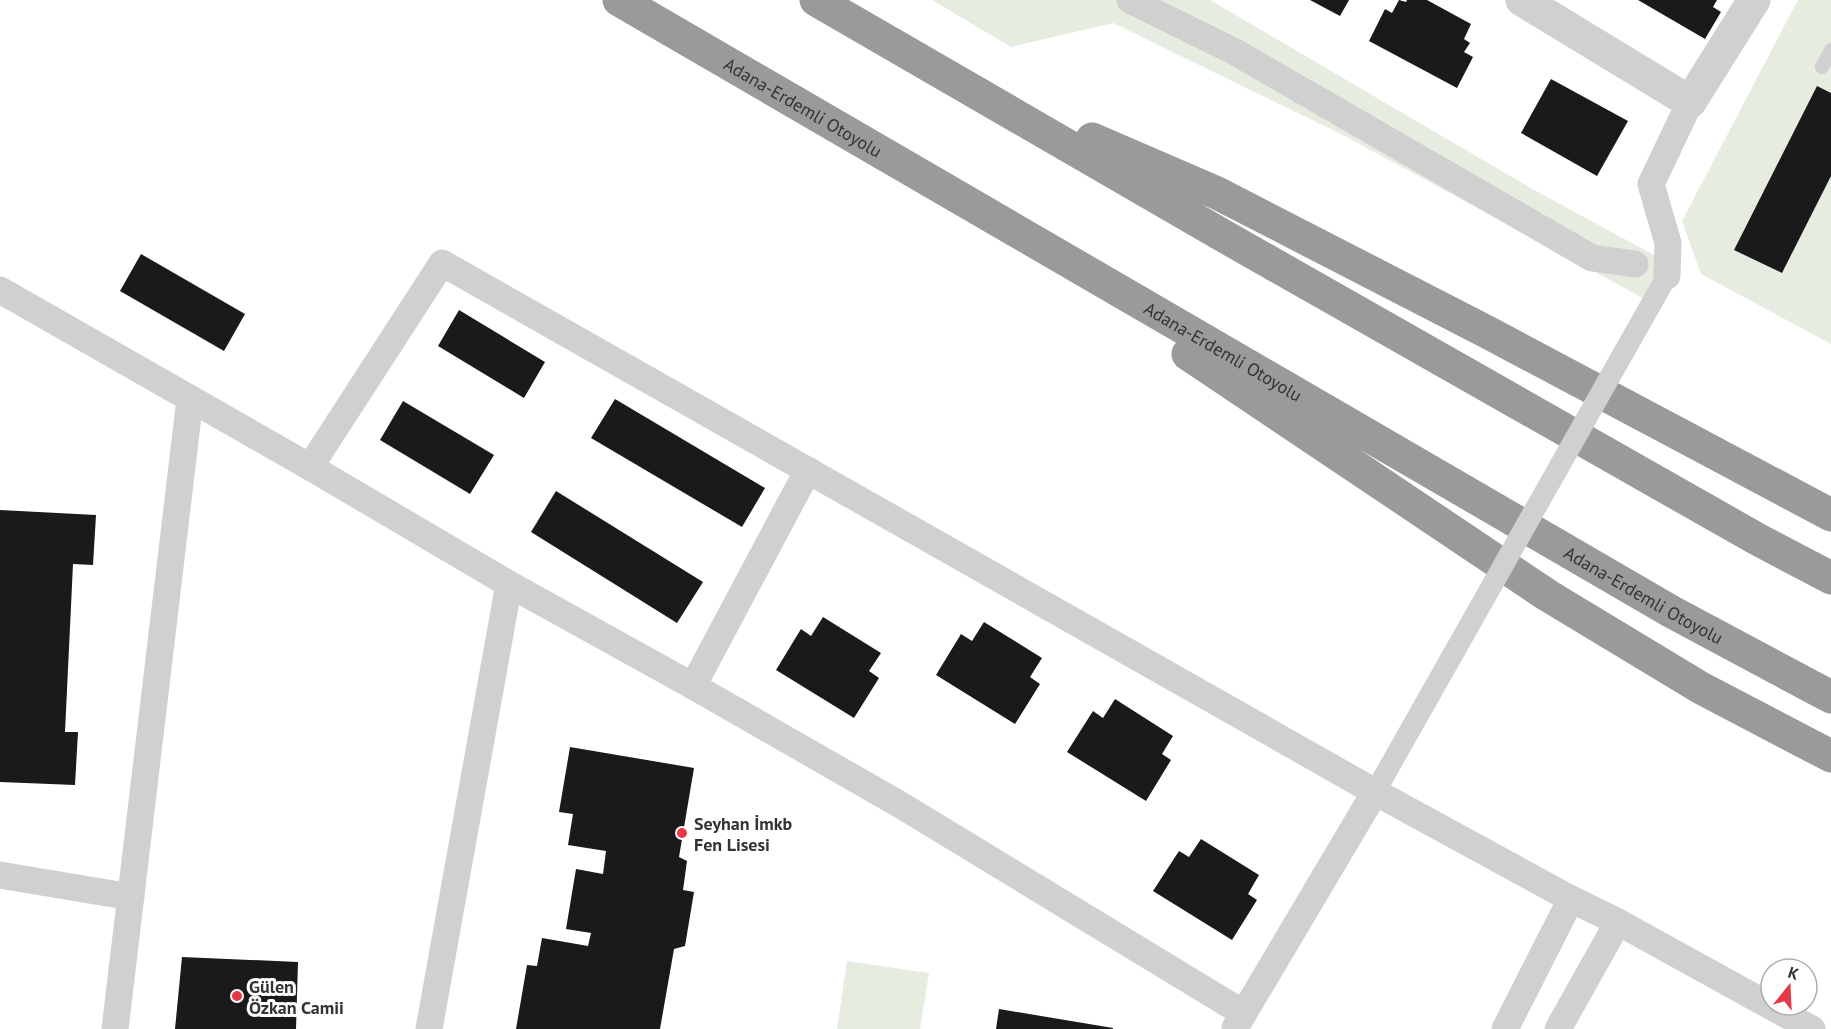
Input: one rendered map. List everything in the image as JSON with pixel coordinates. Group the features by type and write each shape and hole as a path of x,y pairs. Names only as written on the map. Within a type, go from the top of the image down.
{"highway":[{"name":"Adana-Erdemli Otoyolu","path":"619,0 1672,612 1831,697"},
{"path":"816,0 1397,334 1757,539 1831,578"},
{"path":"956,80 1217,193 1489,333 1831,515"},
{"path":"943,189 1546,595 1701,688 1831,756"}],"street":[{"path":"1130,0 1235,52 1592,258 1635,264"},
{"path":"1522,0 1690,102"},
{"path":"0,290 509,584 899,804 1243,1023 1667,276 1668,243 1651,184 1690,102 1754,0"},
{"path":"310,467 442,263 1375,792 1812,1029"},
{"path":"115,1029 190,399"},
{"path":"693,686 808,470"},
{"path":"429,1029 509,584"},
{"path":"0,875 131,897"},
{"path":"1505,1029 1570,899"},
{"path":"1558,1029 1618,922"}],"lane":[{"path":"1822,67 1831,50"}],"shaded area":[{"path":"932,0 1210,0 1536,191 1654,255 1668,280 1652,303 1343,135 1113,23 1011,47"},
{"path":"1798,0 1831,0 1831,344 1701,274 1682,221"},
{"path":"847,961 929,973 920,1029 837,1029"}],"building":[{"path":"1310,0 1349,0 1340,16"},
{"path":"1399,0 1406,2 1407,0 1427,0 1471,24 1464,39 1470,43 1464,52 1473,57 1457,88 1369,41 1385,9 1392,13"},
{"path":"1638,0 1717,0 1713,7 1721,12 1705,39"},
{"path":"1551,79 1628,121 1597,176 1521,133"},
{"path":"1817,86 1831,93 1831,176 1782,273 1734,250"},
{"path":"141,254 245,314 224,351 120,291"},
{"path":"459,310 545,362 524,398 438,346"},
{"path":"615,399 765,488 742,527 591,438"},
{"path":"403,401 494,455 470,494 380,440"},
{"path":"556,491 703,582 677,623 531,532"},
{"path":"0,510 96,515 93,565 73,564 65,732 78,732 75,785 0,782"},
{"path":"823,617 881,653 869,671 879,678 854,718 776,670 801,629 811,636"},
{"path":"984,622 1042,658 1030,677 1040,684 1015,724 936,675 961,634 972,641"},
{"path":"1115,699 1173,736 1162,754 1171,760 1146,801 1067,752 1093,711 1103,718"},
{"path":"570,747 694,768 679,857 687,861 683,890 694,892 685,946 674,949 660,1029 516,1029 527,965 537,966 542,938 588,946 591,933 566,929 576,869 603,874 606,851 568,845 573,814 559,812"},
{"path":"1201,839 1259,875 1248,894 1257,900 1232,940 1153,891 1179,851 1189,857"},
{"name":"Gülen Özkan Camii","path":"182,957 298,962 296,1029 175,1029"},
{"path":"999,1009 1113,1028 1113,1029 996,1029"}],"place":[{"name":"Seyhan İmkb Fen Lisesi","path":"682,833"},
{"name":"Gülen Özkan Camii","path":"237,996"}]}
